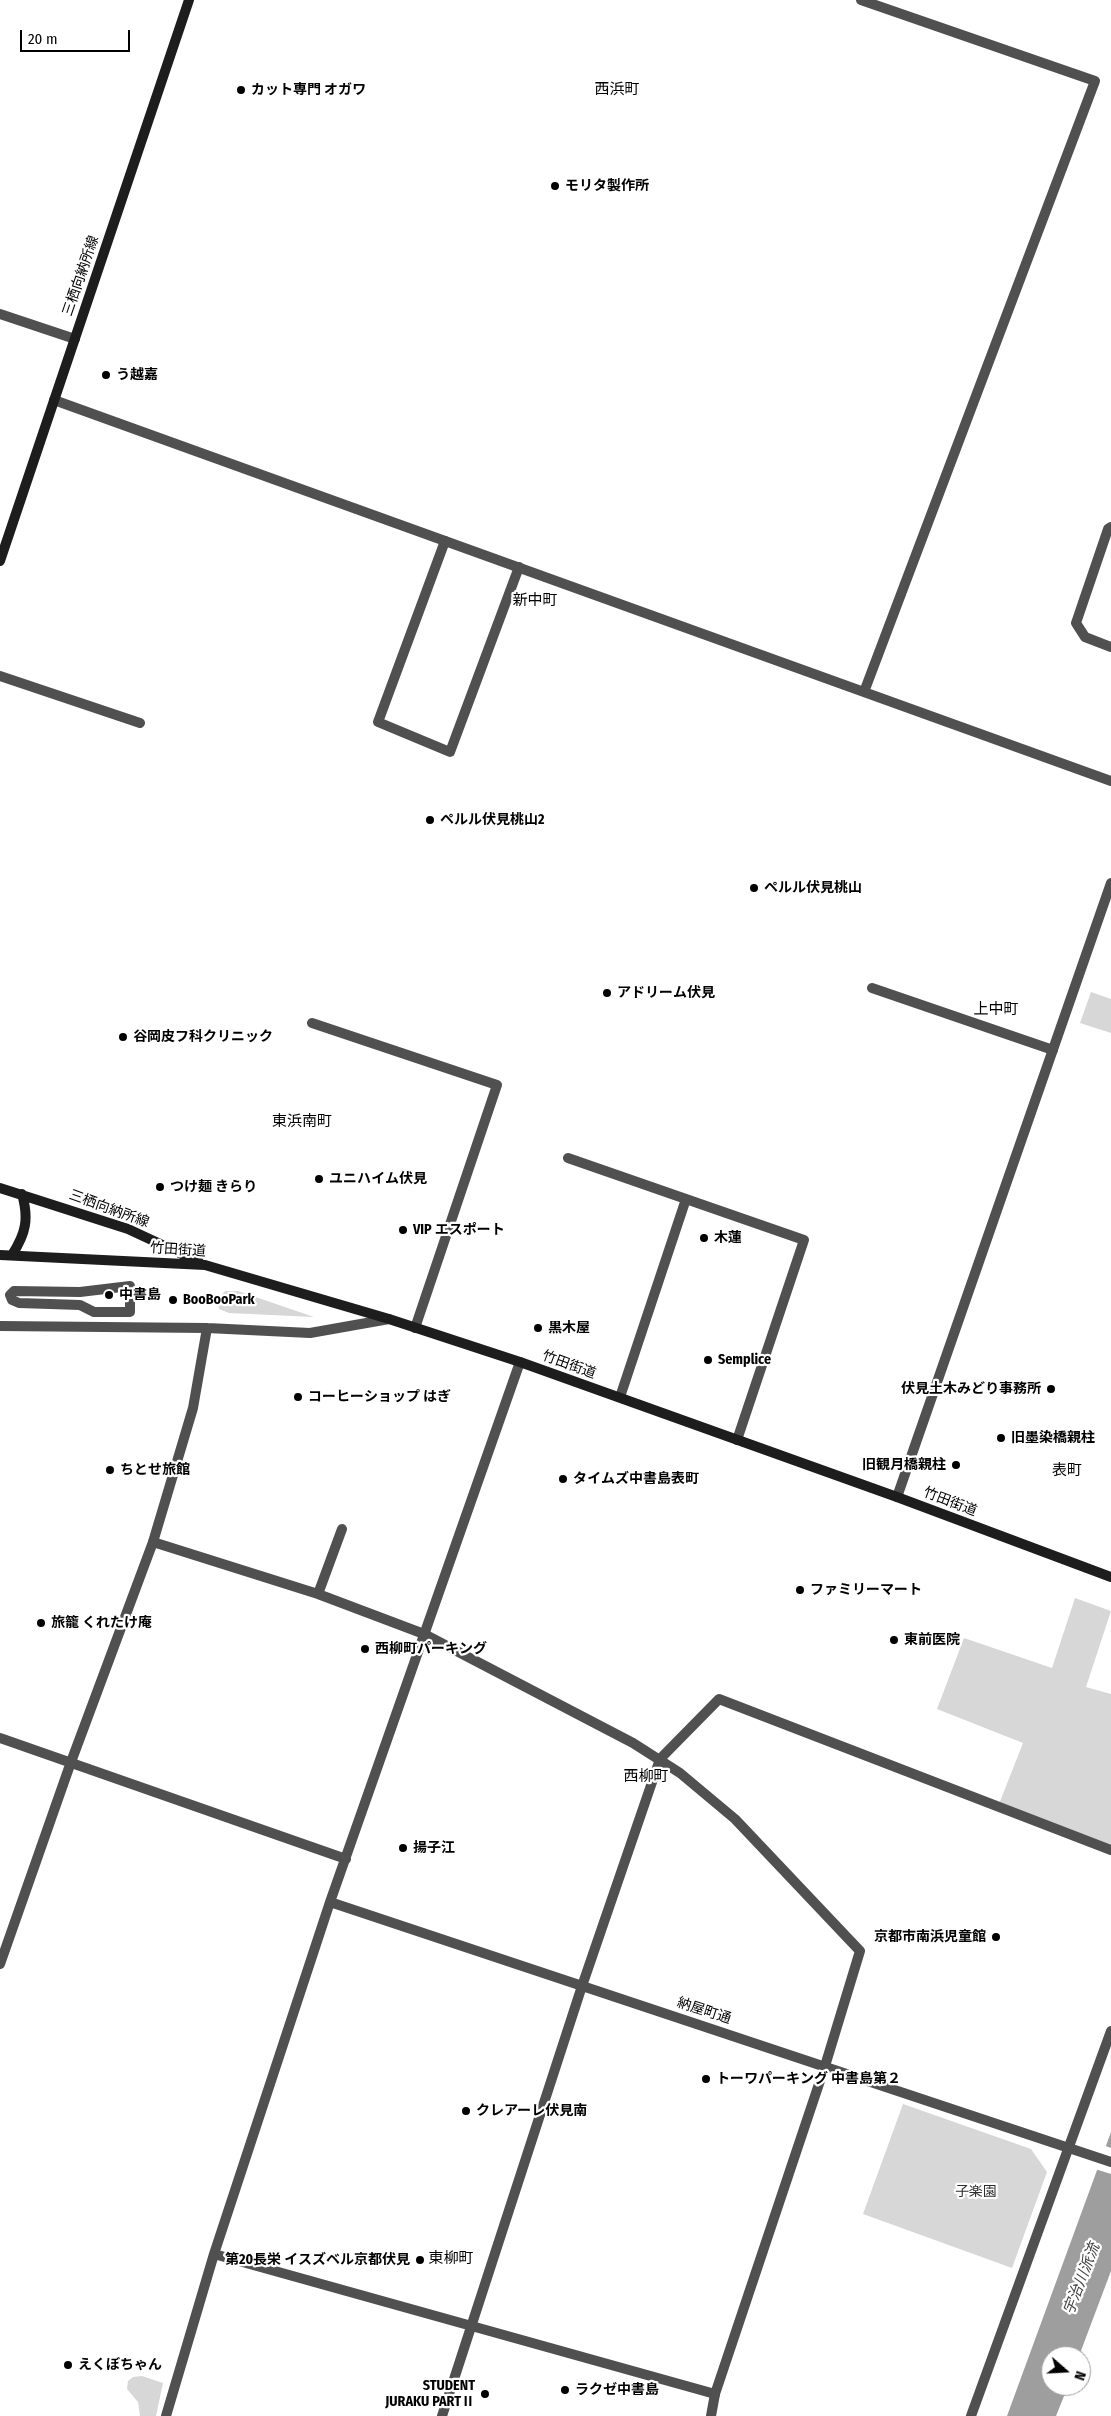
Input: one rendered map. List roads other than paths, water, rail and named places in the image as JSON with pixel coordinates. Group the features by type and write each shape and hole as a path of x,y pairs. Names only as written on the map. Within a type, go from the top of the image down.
{"main road":[{"name":"三栖向納所線","path":"0,561 189,0"},
{"name":"三栖向納所線","path":"0,1188 128,1229 205,1265"},
{"path":"12,1255 21,1241 26,1226 27,1210 22,1194"},
{"name":"竹田街道","path":"0,1255 205,1265 389,1319 520,1362 897,1497 1111,1577"}],"street":[{"path":"861,0 1095,81 864,692"},
{"path":"0,314 75,339"},
{"path":"54,400 1111,781"},
{"path":"1111,528 1108,529 1076,622 1085,637 1111,647"},
{"path":"445,541 378,722 450,752 519,567"},
{"path":"0,676 140,724"},
{"path":"897,1497 1111,883"},
{"path":"872,988 1053,1050"},
{"path":"312,1023 497,1085 415,1328"},
{"path":"568,1158 804,1240 737,1440"},
{"path":"620,1398 686,1198"},
{"path":"130,1286 130,1312 94,1312 80,1305 19,1304 12,1300 10,1294 14,1291 80,1292 130,1286"},
{"path":"0,1326 207,1328 310,1333 389,1319"},
{"path":"0,1964 71,1762 153,1542 193,1408 207,1328"},
{"path":"166,2416 214,2254 330,1902 520,1362"},
{"path":"318,1594 342,1529"},
{"path":"153,1542 318,1594 424,1634 660,1759 699,1787 735,1818 860,1951 825,2066 715,2394 711,2416"},
{"path":"442,2416 582,1986 660,1759 719,1699 1111,1850"},
{"path":"0,1738 346,1859"},
{"name":"納屋町通","path":"330,1902 1111,2162"},
{"path":"971,2416 1111,2031"},
{"path":"214,2254 471,2324 715,2394"}],"water":[{"name":"宇治川派流","path":"1111,2132 1111,2271 1083,2346 1041,2346 1041,2396 1064,2396 1056,2416 1007,2416"}],"place":[{"name":"カット専門 オガワ","path":"241,90"},
{"name":"モリタ製作所","path":"555,186"},
{"name":"う越嘉","path":"106,375"},
{"name":"ペルル伏見桃山2","path":"430,820"},
{"name":"ペルル伏見桃山","path":"754,888"},
{"name":"アドリーム伏見","path":"607,993"},
{"name":"谷岡皮フ科クリニック","path":"123,1037"},
{"name":"ユニハイム伏見","path":"319,1179"},
{"name":"つけ麺 きらり","path":"160,1187"},
{"name":"VIP エスポート","path":"403,1230"},
{"name":"木蓮","path":"704,1238"},
{"name":"中書島","path":"109,1295"},
{"name":"BooBooPark","path":"173,1300"},
{"name":"黒木屋","path":"538,1328"},
{"name":"Semplice","path":"708,1360"},
{"name":"伏見土木みどり事務所","path":"1051,1389"},
{"name":"コーヒーショップ はぎ","path":"298,1397"},
{"name":"旧墨染橋親柱","path":"1001,1438"},
{"name":"旧観月橋親柱","path":"956,1465"},
{"name":"ちとせ旅館","path":"110,1470"},
{"name":"タイムズ中書島表町","path":"563,1479"},
{"name":"ファミリーマート","path":"800,1590"},
{"name":"旅籠 くれたけ庵","path":"41,1623"},
{"name":"東前医院","path":"894,1640"},
{"name":"西柳町パーキング","path":"365,1649"},
{"name":"揚子江","path":"403,1848"},
{"name":"京都市南浜児童館","path":"996,1937"},
{"name":"トーワパーキング 中書島第２","path":"706,2079"},
{"name":"クレアーレ伏見南","path":"466,2111"},
{"name":"第20長栄 イスズベル京都伏見","path":"420,2260"},
{"name":"えくぼちゃん","path":"68,2365"},
{"name":"ラクゼ中書島","path":"565,2390"},
{"name":"STUDENT JURAKU PARTⅡ","path":"485,2394"}],"district":[{"name":"西浜町","path":"617,90"},
{"name":"新中町","path":"535,601"},
{"name":"上中町","path":"996,1010"},
{"name":"東浜南町","path":"302,1122"},
{"name":"表町","path":"1067,1471"},
{"name":"西柳町","path":"646,1777"},
{"name":"東柳町","path":"451,2259"}],"park label":[{"name":"子楽園","path":"976,2192"}]}
